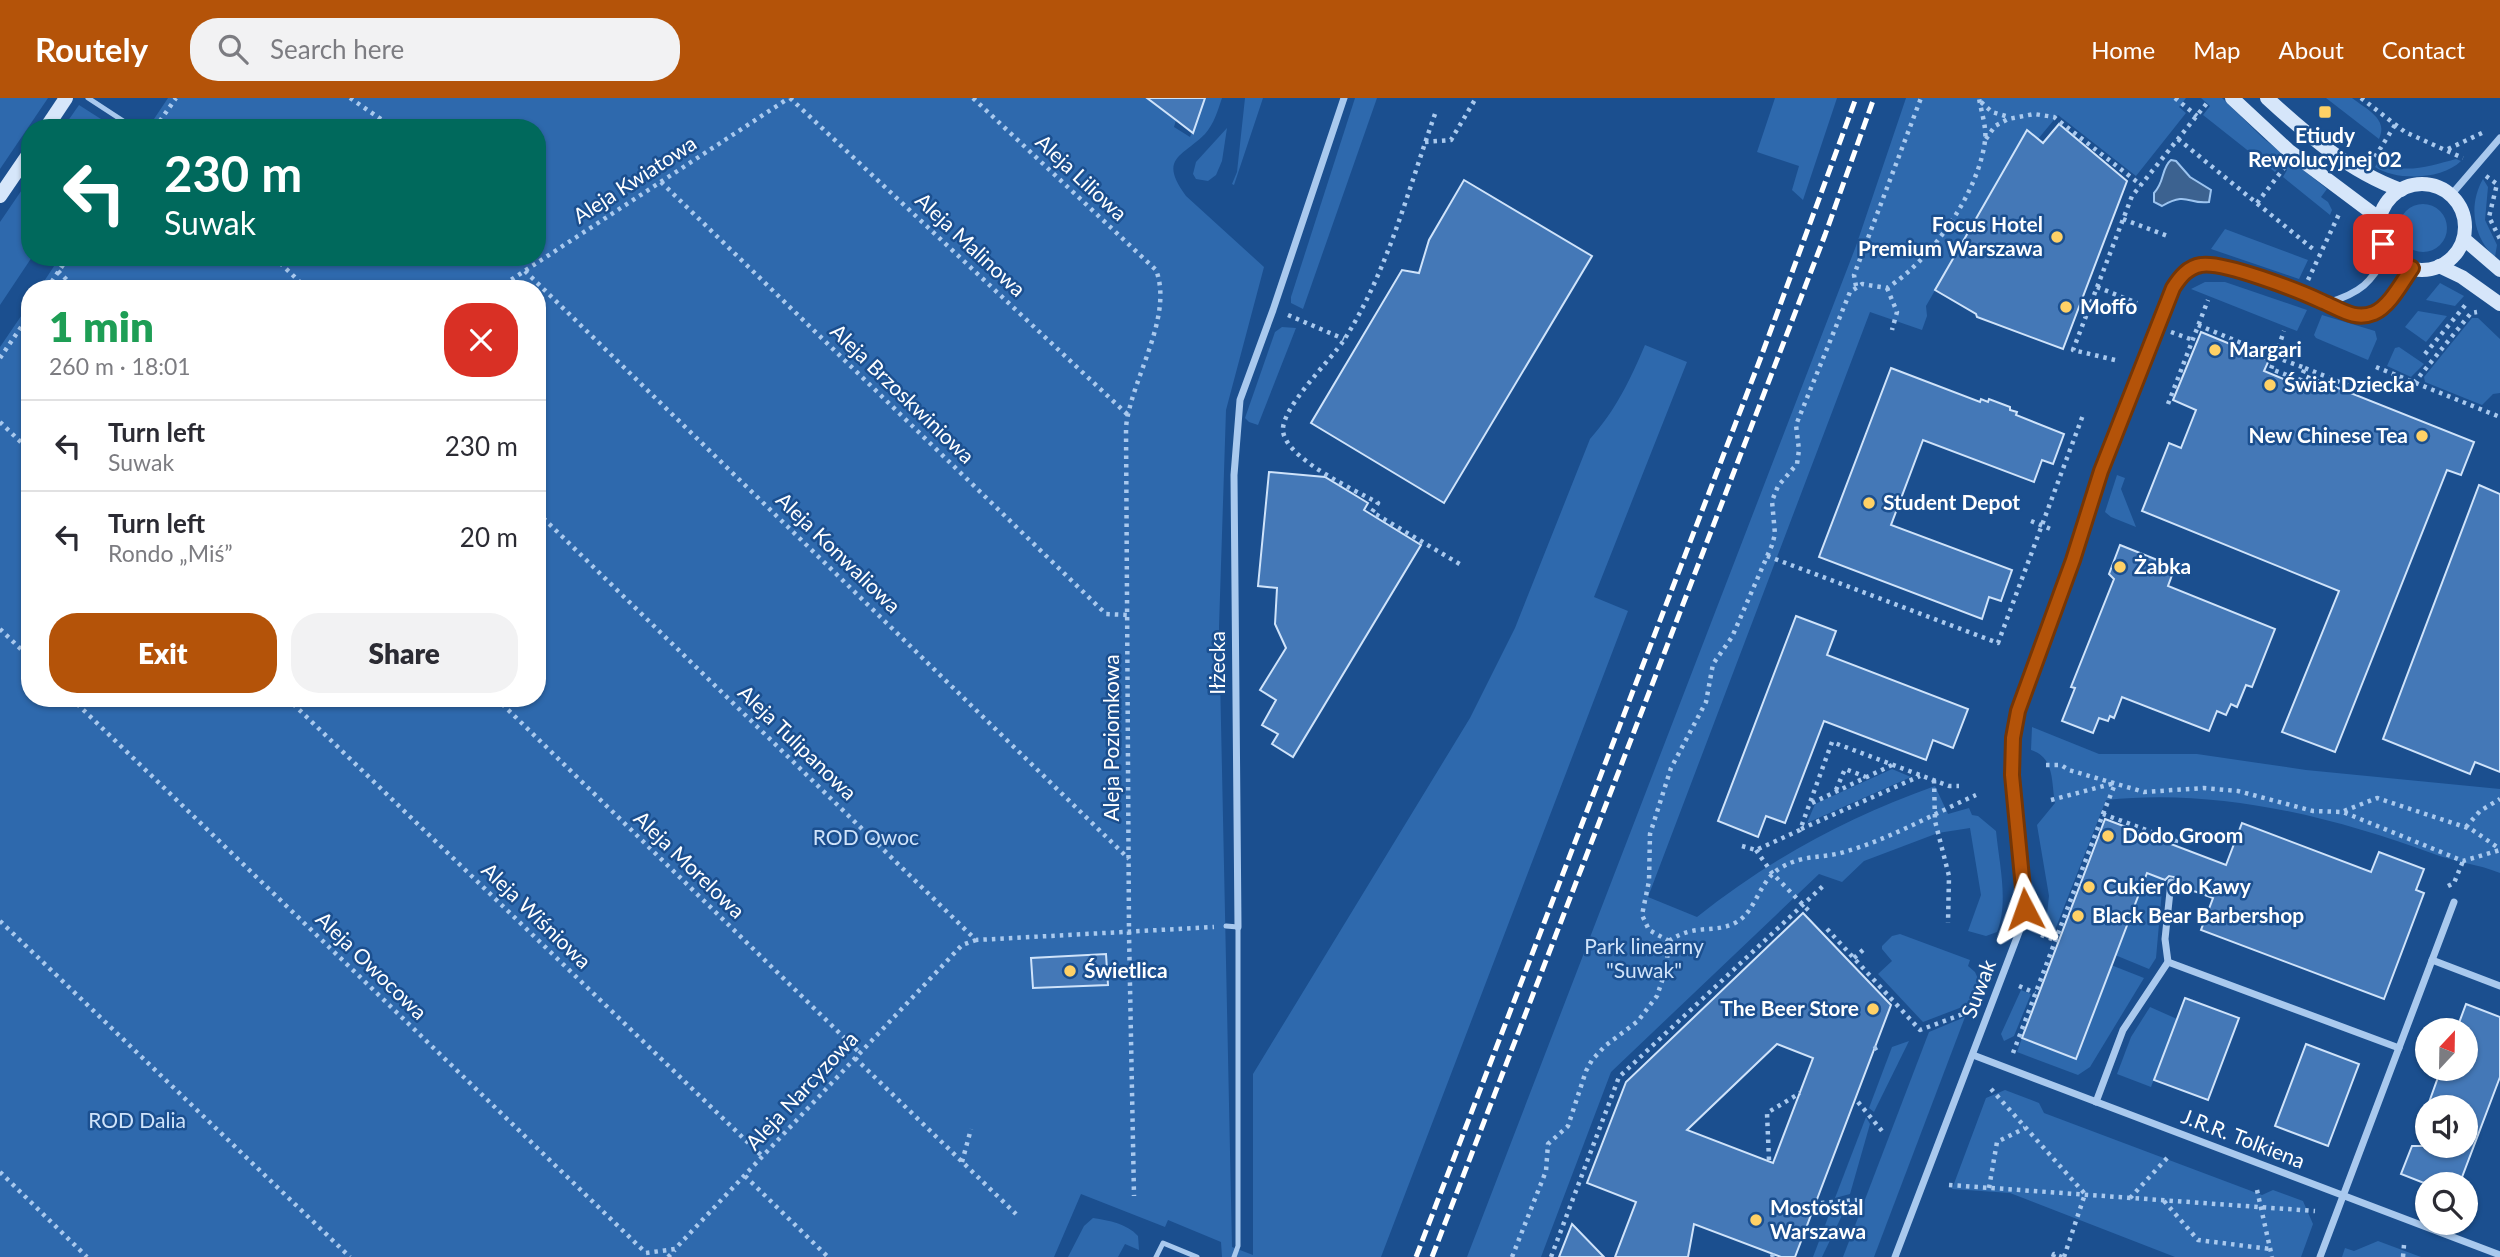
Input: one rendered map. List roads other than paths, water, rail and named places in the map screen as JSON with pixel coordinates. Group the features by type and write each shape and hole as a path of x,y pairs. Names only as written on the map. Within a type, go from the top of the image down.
{"street":[{"path":"52,119 66,98"},
{"name":"Iłżecka","path":"1237,927 1234,475 1240,400 1344,98"},
{"path":"2232,98 2288,150 2380,219"},
{"path":"2267,98 2351,165 2401,190"},
{"path":"2451,195 2500,138"},
{"path":"0,196 21,165"},
{"path":"2432,185 2451,195 2463,215 2463,239 2458,250 2440,266 2426,270 2412,268 2399,263 2388,252 2380,232 2380,219 2387,202 2401,190 2410,186 2432,185"},
{"path":"2463,239 2500,270"},
{"path":"2326,303 2360,290 2376,272 2388,252"},
{"name":"Suwak","path":"1895,1257 2021,928 2025,909 2012,775 2013,738 2018,711 2073,560 2103,465 2170,294 2185,272 2209,264 2242,272 2350,314 2363,316 2374,313 2388,300 2412,268"},
{"path":"2440,266 2462,277 2500,304"},
{"path":"2096,1102 2123,1030 2168,962 2165,939 2171,883"},
{"path":"2320,1257 2454,902"},
{"path":"2432,960 2500,986"},
{"path":"2168,962 2399,1048"},
{"name":"J.R.R. Tolkiena","path":"1973,1055 2500,1255"}],"lane":[{"path":"88,98 120,119"},
{"path":"1226,926 1237,927"},
{"name":"Iłżecka","path":"1234,1257 1238,1246 1237,927"},
{"path":"1156,1257 1163,1243 1197,1257"}],"railway":[{"path":"1416,1257 1761,357 1856,98"},
{"path":"1432,1257 1825,235 1874,98"}],"place":[{"name":"Etiudy Rewolucyjnej 02","path":"2325,112"},
{"name":"Focus Hotel Premium Warszawa","path":"2057,237"},
{"name":"Moffo","path":"2066,307"},
{"name":"Margari","path":"2215,350"},
{"name":"Świat Dziecka","path":"2270,385"},
{"name":"New Chinese Tea","path":"2422,436"},
{"name":"Student Depot","path":"1869,503"},
{"name":"Żabka","path":"2120,567"},
{"name":"Dodo Groom","path":"2108,836"},
{"name":"Cukier do Kawy","path":"2089,887"},
{"name":"Black Bear Barbershop","path":"2078,916"},
{"name":"Świetlica","path":"1070,971"},
{"name":"The Beer Store","path":"1873,1009"},
{"name":"Mostostal Warszawa","path":"1756,1220"}],"park label":[{"name":"ROD Owoc","path":"866,838"},
{"name":"Park linearny \"Suwak\"","path":"1644,959"},
{"name":"ROD Dalia","path":"137,1121"}]}
